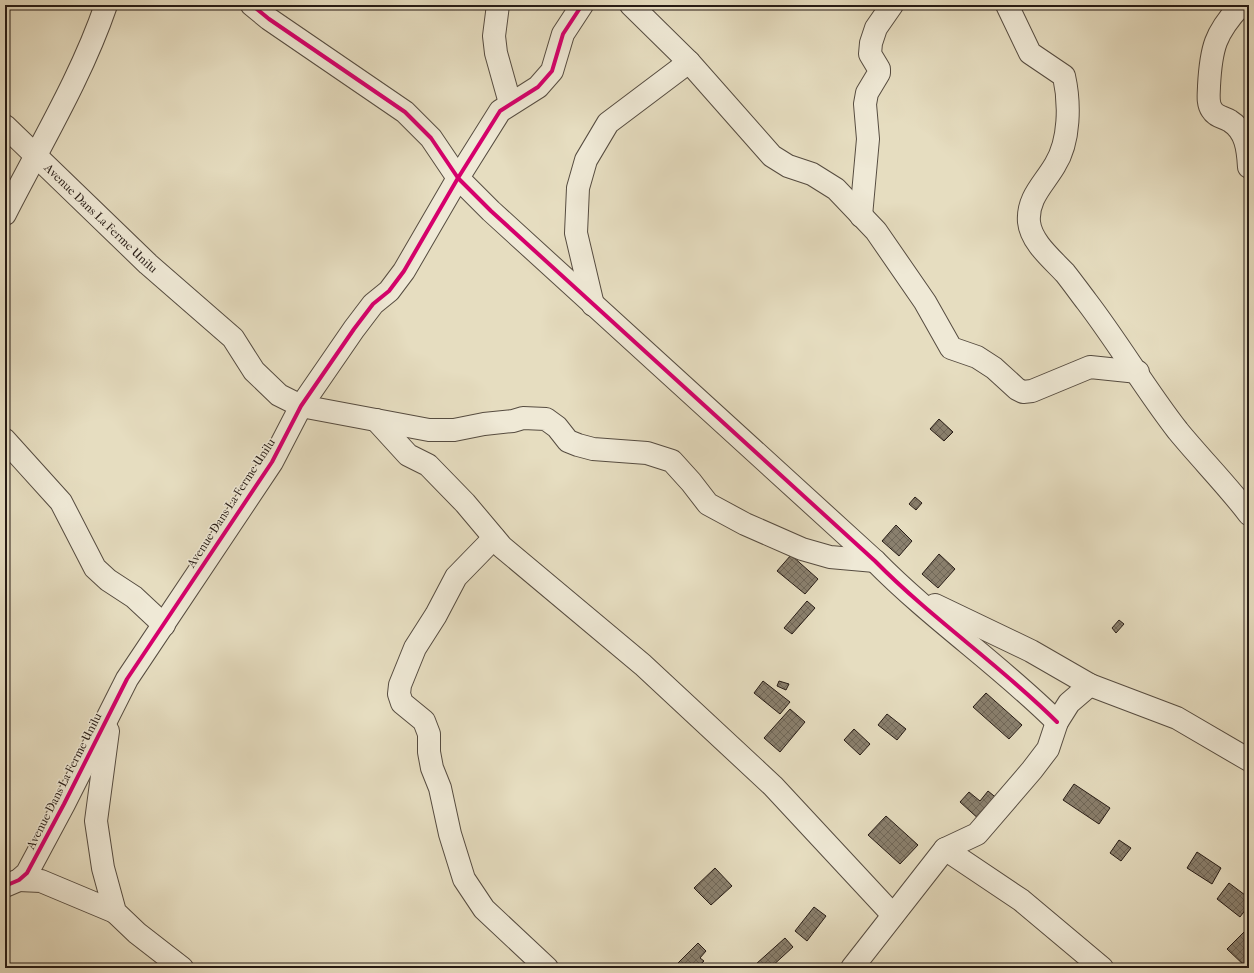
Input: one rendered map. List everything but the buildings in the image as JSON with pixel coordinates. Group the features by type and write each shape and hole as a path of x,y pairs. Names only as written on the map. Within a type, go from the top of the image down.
{"street":[{"path":"5,214 34,156 58,113 99,26 106,5"},
{"path":"252,5 405,112 431,138 458,178 490,212 874,561 903,590 998,667 1057,722"},
{"path":"498,5 494,36 495,48 510,103"},
{"name":"Avenue Dans La Ferme Unilu","path":"12,883 27,873 127,680 272,462 302,406 354,329 373,304 389,291 404,271 458,178 500,111 510,103 538,87 552,71 563,34 582,5"},
{"path":"631,5 689,62 772,156 788,166 812,174 836,189 876,231 925,302 951,348 977,358 994,368 1017,390 1023,392 1032,391 1090,367 1138,372"},
{"path":"861,216 868,139 865,104 867,93 879,73 879,68 870,54 871,43 876,28 892,5"},
{"path":"1007,5 1030,53 1064,76 1067,91 1066,127 1063,145 1056,164 1038,189 1030,206 1029,223 1038,244 1070,280 1138,372 1178,430 1249,514"},
{"path":"1240,5 1224,22 1216,38 1211,60 1209,101 1211,109 1216,115 1229,120 1241,131 1246,144 1249,167"},
{"path":"593,305 576,233 578,188 586,160 608,123 689,62"},
{"name":"Avenue Dans La Ferme Unilu","path":"5,126 34,156 148,264 233,338 254,371 279,395 302,406"},
{"path":"302,406 429,430 454,430 484,424 513,421 523,418 546,419 557,427 568,442 593,449 647,453 672,461 692,482 708,504 745,524 802,549 830,557 874,561"},
{"path":"376,420 408,455 428,465 465,503 502,547 643,665 773,786 893,915"},
{"path":"5,440 61,502 95,568 108,580 134,597 164,625"},
{"path":"494,538 456,576 436,615 415,648 400,685 399,694 402,703 424,721 429,734 429,752 432,768 440,788 450,834 464,879 484,909 547,968"},
{"path":"903,590 1031,652 1090,685 1178,718 1249,760"},
{"path":"852,968 945,849 977,834 1048,749 1057,722 1069,703 1090,685"},
{"path":"110,714 96,821 103,868 115,912"},
{"path":"945,849 1020,900 1102,968"},
{"path":"12,883 41,882 115,912 136,933 182,968"}],"cycle path":[{"path":"252,5 269,19 405,112 431,138 458,178 491,211 875,561 919,603 1013,681 1057,722"},
{"path":"5,886 19,880 27,873 64,804 127,679 272,462 301,406 373,304 389,291 404,271 458,178 500,111 538,87 552,71 563,34 582,5"}]}
